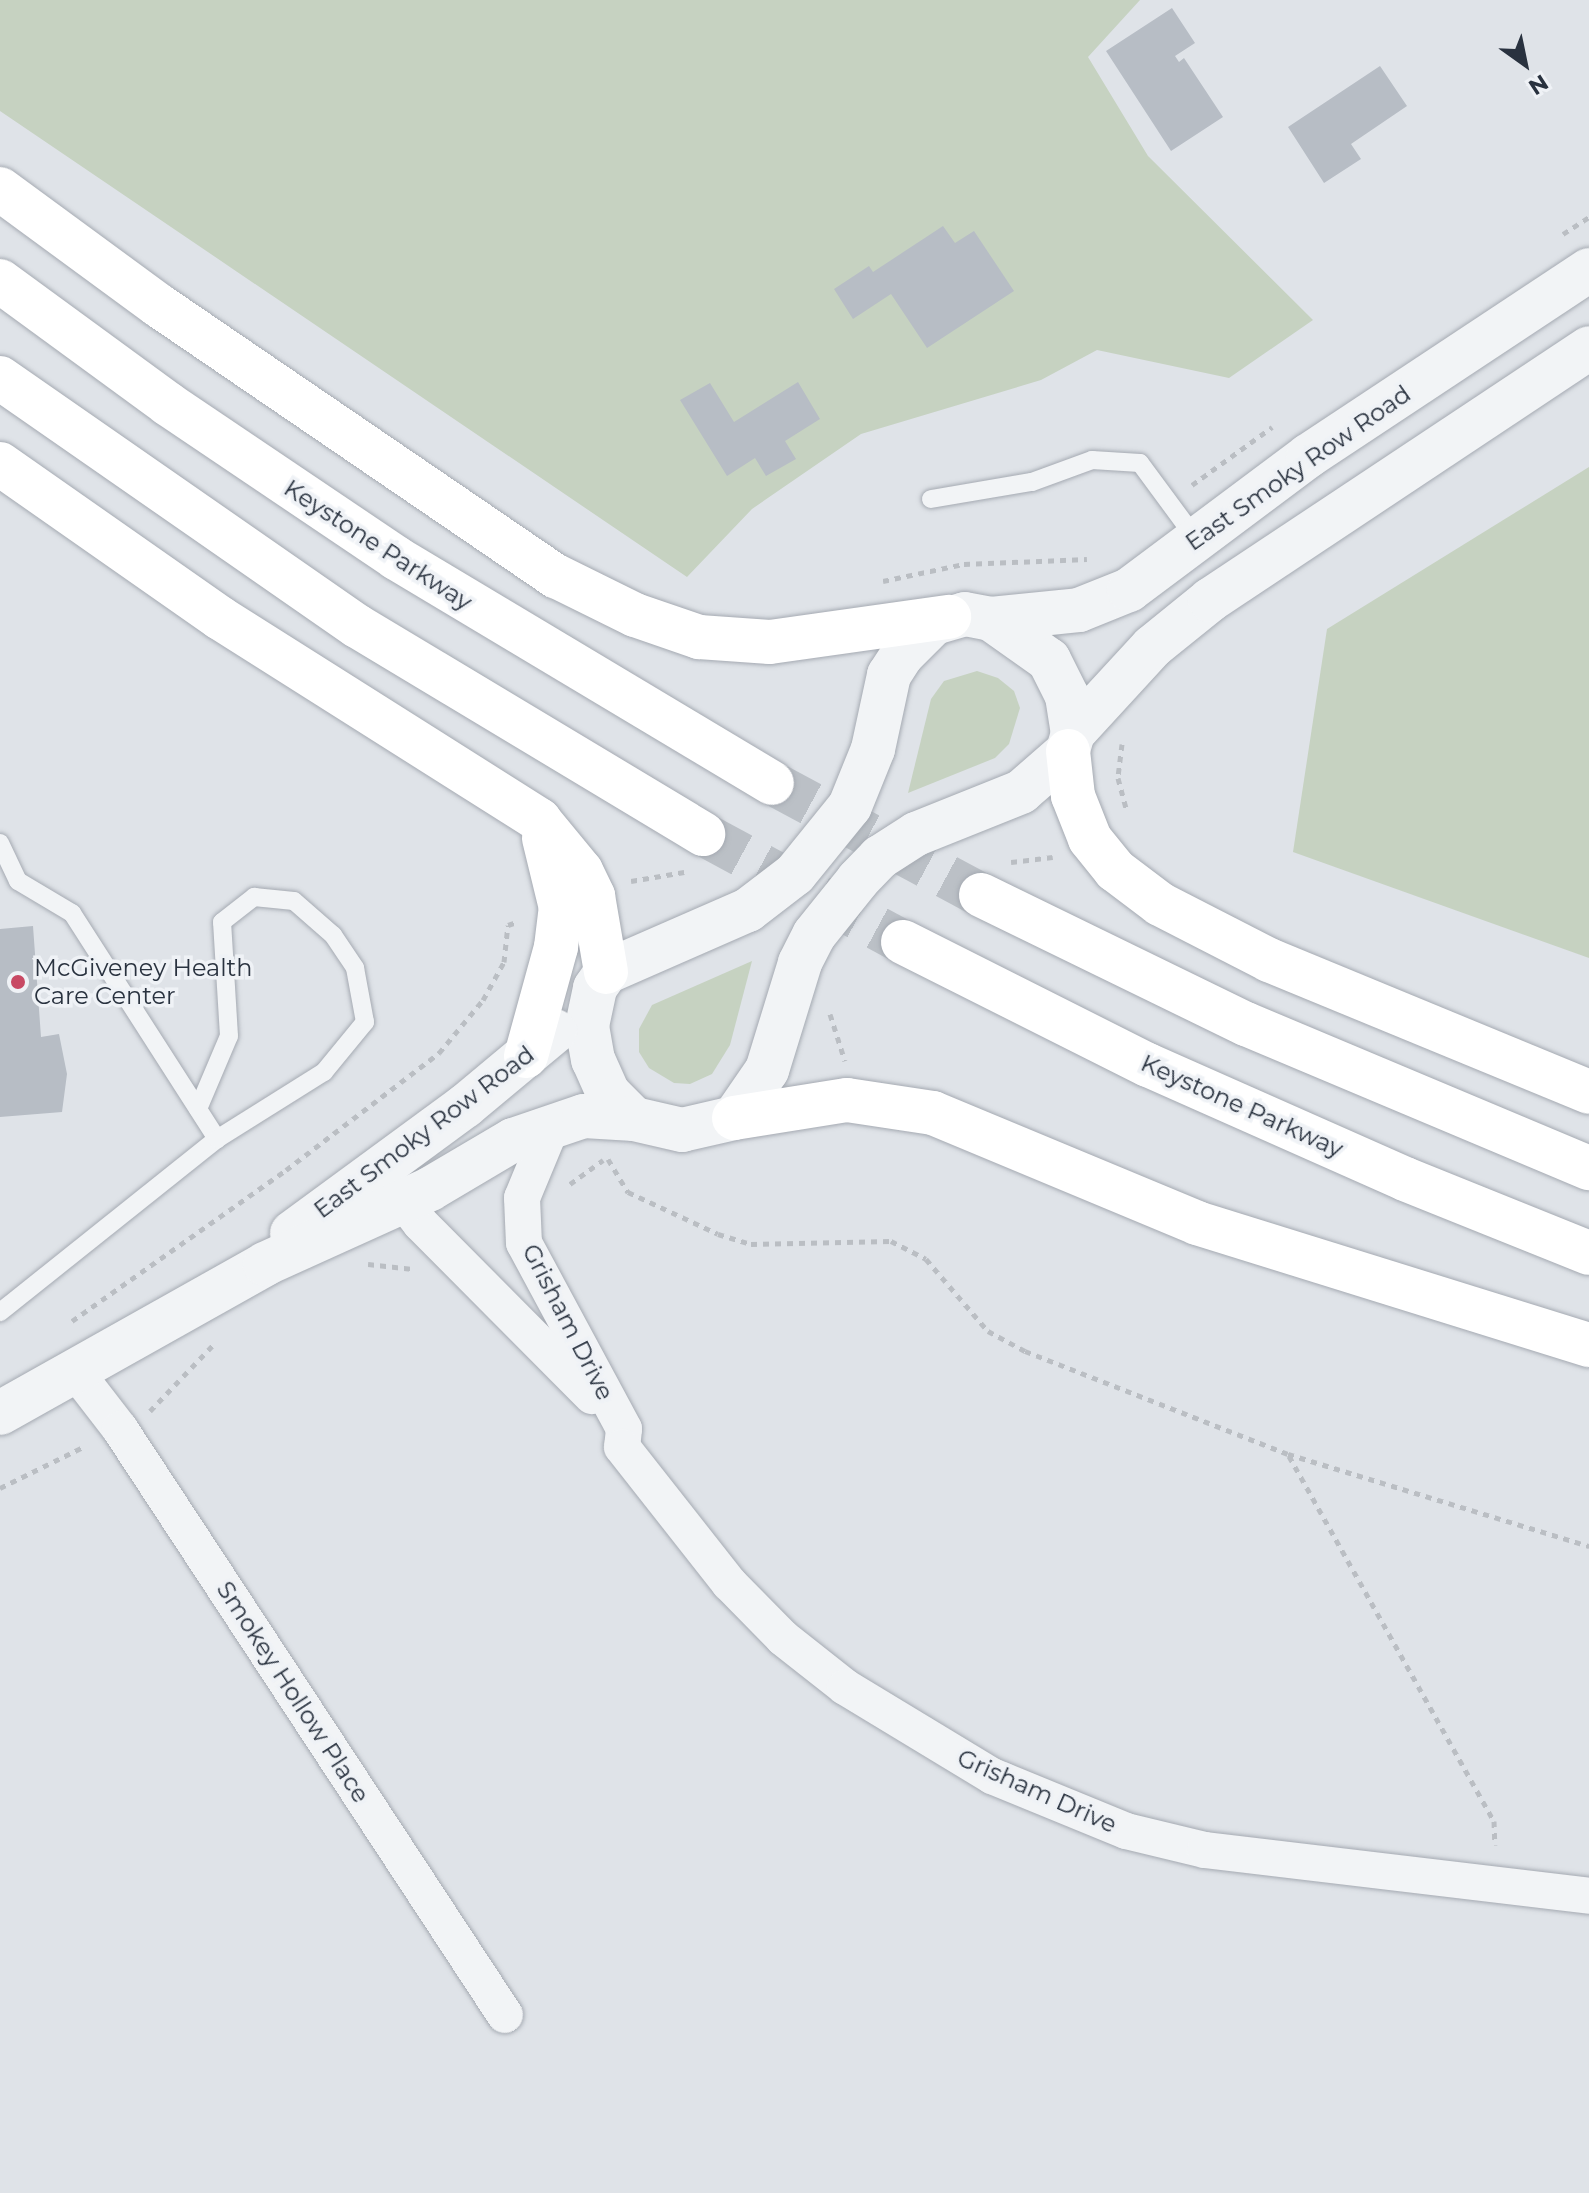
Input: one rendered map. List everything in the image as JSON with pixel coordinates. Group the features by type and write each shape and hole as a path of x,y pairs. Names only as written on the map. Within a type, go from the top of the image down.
{"highway":[{"path":"0,189 158,305 530,558 621,609 699,637 770,642 970,618"},
{"name":"Keystone Parkway","path":"0,281 181,413 396,558 772,783"},
{"path":"0,378 357,626 703,834"},
{"path":"0,464 153,573 539,820 581,871 593,896 597,988"},
{"path":"1070,742 1073,796 1090,839 1115,870 1160,904 1269,960 1589,1092"},
{"path":"526,1056 556,947 561,908 539,820"},
{"path":"981,895 1246,1024 1589,1168"},
{"name":"Keystone Parkway","path":"903,942 1148,1065 1405,1179 1589,1253"},
{"path":"734,1118 847,1100 933,1113 1197,1223 1589,1345"}],"street":[{"name":"East Smoky Row Road","path":"400,1198 526,1056 597,988 748,910 795,874 850,806 873,749 889,675 923,631 970,618 1103,603 1308,456 1589,270"},
{"path":"734,1118 767,1070 800,963 814,935 880,857 916,834 1021,792 1070,742 1152,647 1200,607 1589,348"},
{"path":"970,618 1049,660 1067,696 1070,742"},
{"path":"597,988 587,1026 598,1076 634,1119"},
{"name":"East Smoky Row Road","path":"0,1413 265,1264 299,1226 400,1198 553,1123 584,1116 634,1119 682,1130 734,1118"},
{"name":"Grisham Drive","path":"553,1123 522,1198 524,1243 624,1429 622,1447 729,1583 783,1638 857,1695 992,1776 1126,1831 1205,1850 1589,1896"},
{"name":"Grisham Drive","path":"400,1198 624,1429"},
{"name":"Smokey Hollow Place","path":"76,1372 120,1429 505,2015"}],"lane":[{"path":"931,499 1032,482 1092,460 1140,463 1196,539"},
{"path":"0,843 18,881 72,913 217,1139"},
{"path":"0,1312 217,1139 324,1072 365,1022 355,968 333,935 294,901 254,897 222,922 229,1036 198,1109"}],"path":[{"path":"1127,817 1117,757 1128,732"},
{"path":"63,1327 286,1170 439,1053 483,1000 504,962 508,925"},
{"path":"608,1159 628,1192 718,1234 751,1244 891,1241 926,1259 988,1331 1013,1345 1288,1454 1589,1546"},
{"path":"355,1267 388,1265 421,1271"},
{"path":"145,1415 221,1338"},
{"path":"0,1488 92,1443"},
{"path":"1288,1454 1494,1821 1495,1845"}],"green space":[{"path":"0,0 1140,0 1088,57 1148,156 1313,320 1229,378 1097,350 1041,380 861,434 752,509 687,577 0,111"},
{"path":"1589,467 1589,958 1293,852 1327,629"},
{"path":"977,671 998,678 1014,691 1020,708 1009,744 995,758 908,793 931,699 944,681"},
{"path":"752,961 730,1045 712,1074 690,1084 674,1083 649,1068 639,1052 639,1029 652,1005"}],"building":[{"path":"1172,8 1195,43 1175,56 1179,62 1184,58 1223,117 1171,151 1106,51"},
{"path":"1380,66 1407,106 1351,144 1361,159 1324,183 1288,127"},
{"path":"943,226 955,243 974,231 1014,291 927,348 891,294 853,319 834,289 869,266 873,272"},
{"path":"798,382 820,419 785,441 796,459 766,476 755,458 727,476 680,400 710,383 734,422"},
{"name":"McGiveney Health Care Center","path":"33,926 41,1037 59,1034 67,1074 62,1112 0,1117 0,929"}],"tunnel":[{"path":"772,783 981,895"},
{"path":"703,834 903,942"}],"place":[{"name":"McGiveney Health Care Center","path":"18,982"}]}
